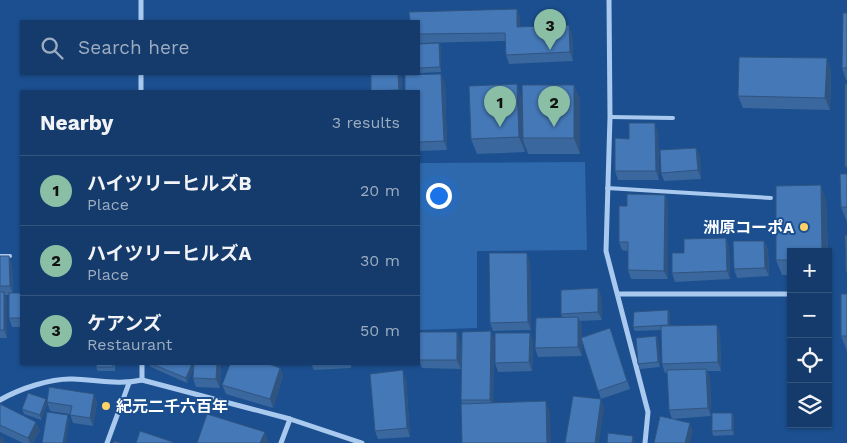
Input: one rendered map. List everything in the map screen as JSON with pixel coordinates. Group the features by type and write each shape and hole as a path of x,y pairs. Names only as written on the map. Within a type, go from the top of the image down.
{"street":[{"path":"140,0 140,20"},
{"path":"609,0 610,117 606,251 648,412 645,443"},
{"path":"141,75 141,90"},
{"path":"618,294 787,294"},
{"path":"142,365 142,380"},
{"path":"0,400 20,389 71,378 129,383 142,380 290,419 362,443"},
{"path":"107,443 129,383"},
{"path":"281,443 290,419"}],"lane":[{"path":"610,117 673,118"},
{"path":"607,188 771,198"},
{"path":"0,256 10,256"}],"shaded area":[{"path":"585,162 587,250 477,251 477,328 420,330 420,163"}],"building":[{"path":"517,9 517,27 569,25 570,52 506,55 505,33 420,34 420,20 410,20 409,12"},
{"path":"843,13 847,13 847,68 842,68"},
{"path":"439,43 440,67 420,68 420,44"},
{"path":"739,57 827,58 825,98 738,96"},
{"path":"441,74 444,141 420,142 420,90 405,90 405,75"},
{"path":"371,75 398,75 399,90 371,90"},
{"path":"517,84 519,137 471,139 469,86"},
{"path":"845,84 847,84 847,167 845,167"},
{"path":"522,85 574,85 574,138 523,138"},
{"path":"629,123 655,123 656,171 615,171 615,138 629,139"},
{"path":"696,148 698,170 661,173 660,150"},
{"path":"840,174 847,174 847,207 841,207"},
{"name":"洲原コーポA","path":"821,185 822,248 787,248 787,260 776,260 776,186"},
{"path":"627,194 665,195 664,271 628,270 628,242 619,242 619,206 627,206"},
{"path":"845,235 847,235 847,272 846,272"},
{"path":"726,238 727,271 672,273 672,253 684,253 684,239"},
{"path":"733,241 764,241 765,268 734,269"},
{"path":"489,253 527,253 528,322 490,323"},
{"path":"0,256 9,256 10,286 0,286"},
{"path":"598,288 598,312 561,314 561,290"},
{"path":"0,292 4,292 4,330 0,330"},
{"path":"9,293 20,293 20,318 9,318"},
{"path":"841,294 847,294 847,336 841,336"},
{"path":"668,310 668,325 633,327 634,312"},
{"path":"578,317 578,347 535,348 536,318"},
{"path":"717,325 718,362 662,364 661,326"},
{"path":"610,328 627,381 598,391 581,338"},
{"path":"491,331 490,400 461,400 462,332"},
{"path":"420,332 457,332 457,360 420,360"},
{"path":"495,333 530,333 529,362 495,363"},
{"path":"656,336 658,362 638,364 636,338"},
{"path":"97,365 113,365 113,367 96,367"},
{"path":"154,365 192,365 186,378"},
{"path":"194,365 217,365 216,379 193,378"},
{"path":"230,365 272,365 280,368 270,399 222,385"},
{"path":"706,369 708,408 669,410 667,370"},
{"path":"403,370 407,428 375,431 370,374"},
{"path":"49,387 94,394 90,418 70,415 72,406 47,402"},
{"path":"28,393 46,399 40,415 22,409"},
{"path":"573,396 601,399 595,443 565,443"},
{"path":"546,401 547,443 462,443 461,404"},
{"path":"0,404 36,422 28,438 0,425"},
{"path":"47,412 68,415 63,443 42,443"},
{"path":"712,413 732,413 732,430 712,431"},
{"path":"207,414 265,432 260,443 197,443"},
{"path":"660,416 690,423 685,443 654,443"},
{"path":"140,431 173,442 173,443 136,443"},
{"path":"608,433 633,436 632,443 607,443"}],"place":[{"name":"ケアンズ","path":"550,50"},
{"name":"ハイツリーヒルズB","path":"500,127"},
{"name":"ハイツリーヒルズA","path":"554,127"},
{"name":"洲原コーポA","path":"804,227"},
{"name":"紀元二千六百年","path":"106,406"}]}
